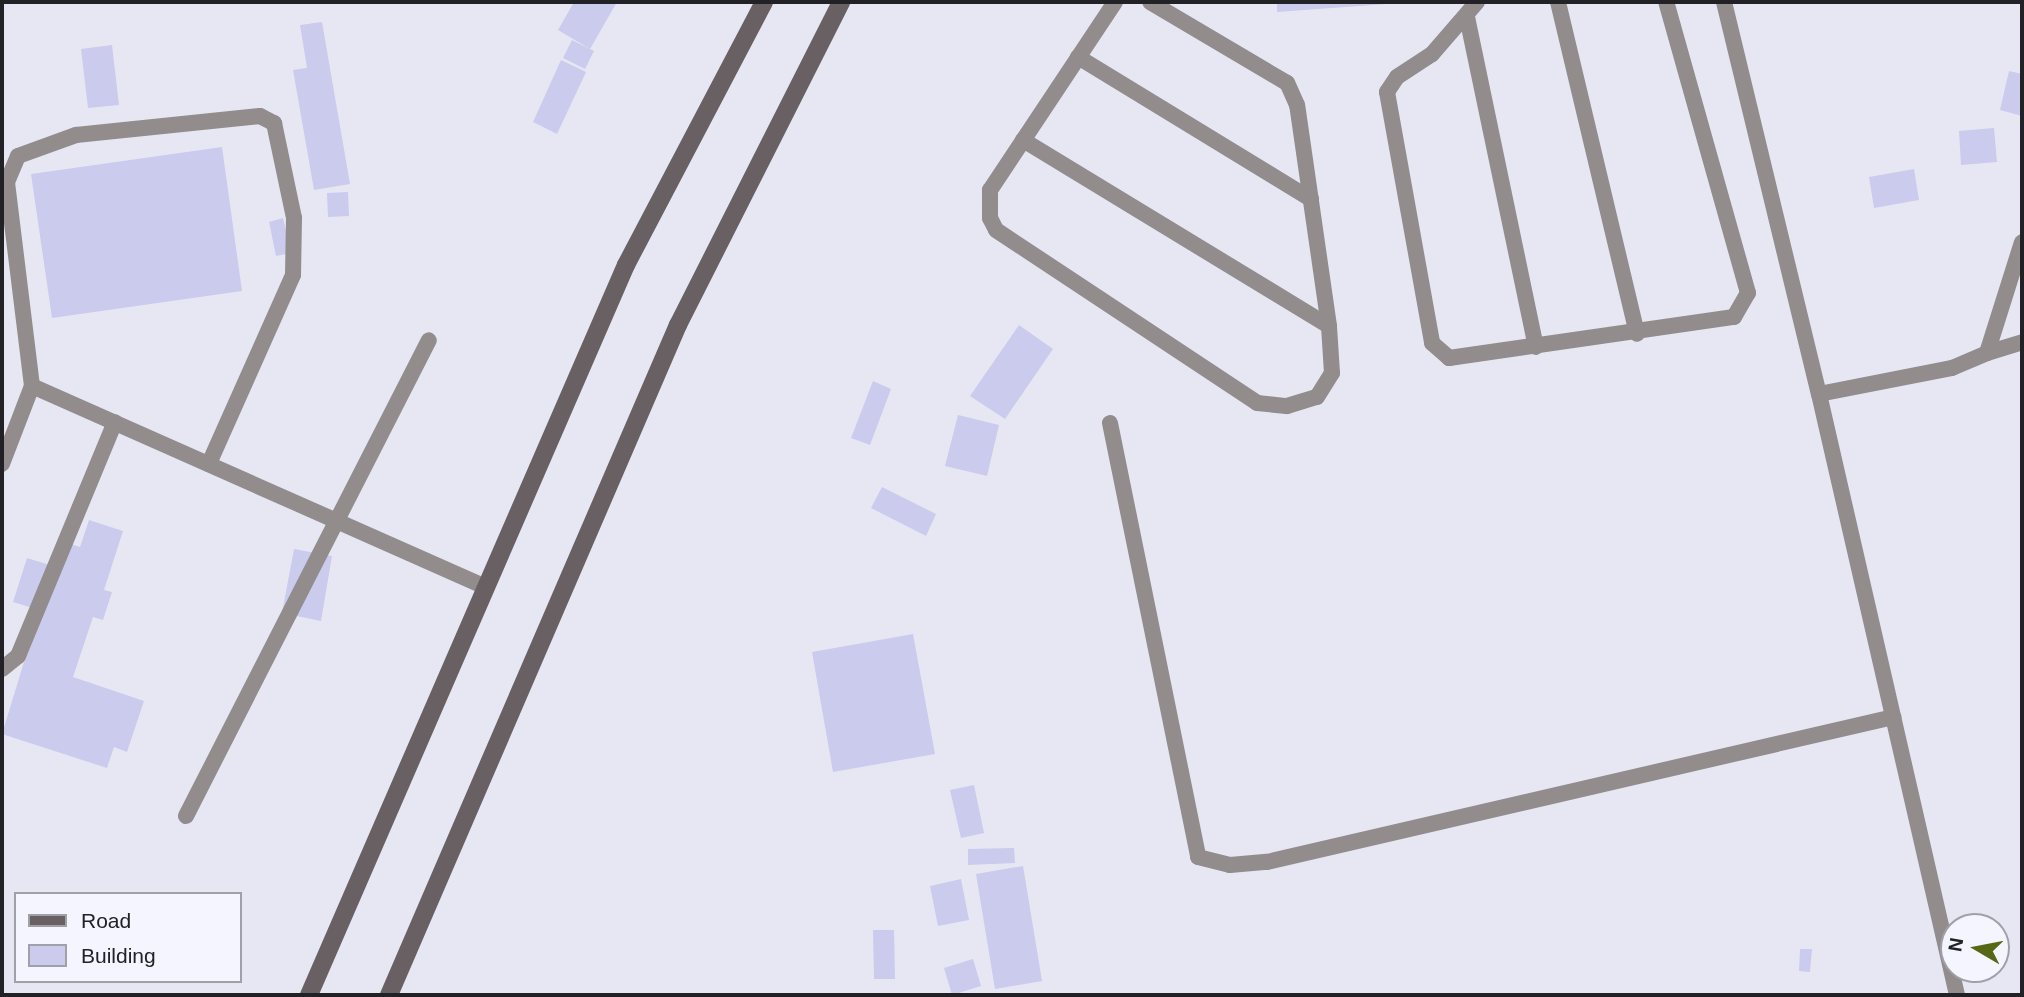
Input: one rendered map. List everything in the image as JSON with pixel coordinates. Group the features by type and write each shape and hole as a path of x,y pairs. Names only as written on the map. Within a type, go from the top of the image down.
{"main road":[{"path":"309,995 626,265 764,2"},
{"path":"389,995 678,326 841,2"}],"lane":[{"path":"1115,2 990,190 990,218 996,230 1257,403 1287,406 1317,397 1332,373 1329,327 1297,105 1287,83 1150,2"},
{"path":"1477,2 1467,17 1387,92 1432,343 1449,358 1637,334 1734,317 1748,293 1665,2"},
{"path":"1558,2 1637,334"},
{"path":"1724,2 1819,394 1957,995"},
{"path":"1467,17 1536,347"},
{"path":"1078,57 1311,198"},
{"path":"2,464 32,386 6,203 7,182 18,156 76,135 241,114 274,123 294,218 293,275 209,464"},
{"path":"1023,140 1329,327"},
{"path":"1987,353 2022,242"},
{"path":"186,816 334,522 429,341"},
{"path":"1819,394 1952,368 2022,342"},
{"path":"32,386 486,587"},
{"path":"2,669 18,656 115,422"},
{"path":"1110,422 1198,857 1230,865 1267,862 1893,717"}],"building":[{"path":"574,2 617,2 590,49 558,30"},
{"path":"1277,2 1387,2 1387,4 1277,12"},
{"path":"322,22 350,184 314,190 293,70 307,68 300,25"},
{"path":"572,40 594,51 585,69 563,58"},
{"path":"112,45 119,105 88,108 81,49"},
{"path":"561,60 586,72 557,134 533,122"},
{"path":"2009,71 2022,74 2022,116 2000,110"},
{"path":"1994,128 1997,162 1961,165 1959,131"},
{"path":"222,147 242,291 52,318 31,174"},
{"path":"1914,169 1919,200 1874,208 1869,177"},
{"path":"348,192 349,216 328,217 327,193"},
{"path":"283,218 291,253 276,256 269,222"},
{"path":"1019,325 1053,349 1005,419 970,396"},
{"path":"873,381 891,389 870,445 851,438"},
{"path":"958,415 999,425 987,476 945,466"},
{"path":"882,487 936,514 926,536 871,508"},
{"path":"89,520 123,531 104,590 112,592 103,620 93,617 73,677 144,701 127,752 114,747 107,768 2,734 61,541 80,547"},
{"path":"294,549 332,556 321,621 282,613"},
{"path":"27,558 50,565 36,609 13,602"},
{"path":"913,634 935,754 833,772 812,652"},
{"path":"974,785 984,833 961,838 950,790"},
{"path":"1014,848 1015,863 968,865 968,849"},
{"path":"1023,866 1042,981 995,989 976,874"},
{"path":"961,879 969,920 938,926 930,886"},
{"path":"873,930 894,930 895,979 874,979"},
{"path":"1800,949 1812,949 1810,972 1799,971"},
{"path":"973,959 981,986 952,995 944,968"}]}
